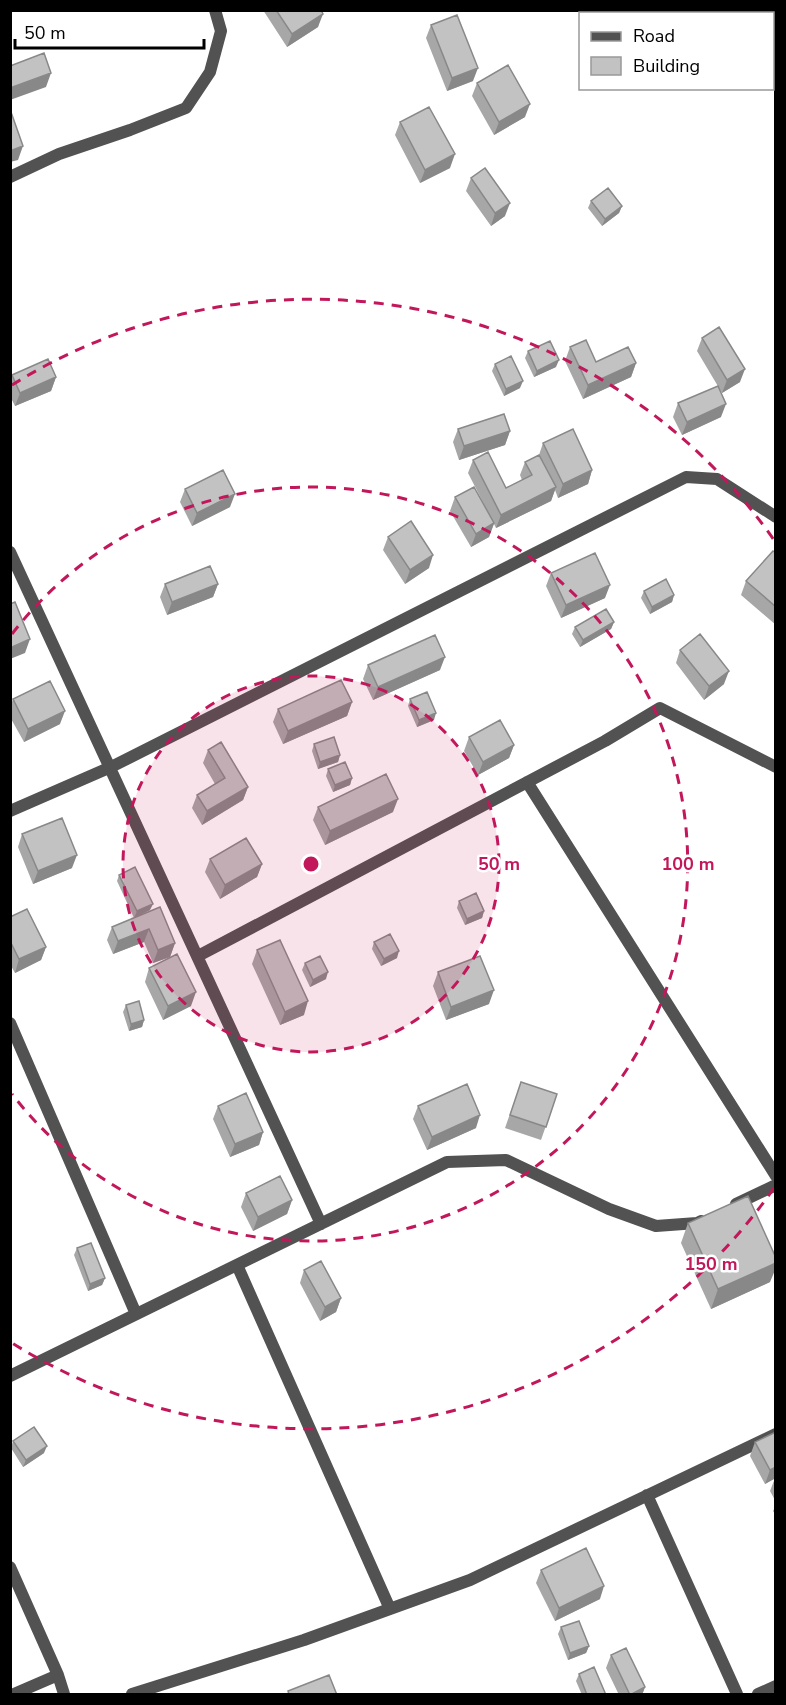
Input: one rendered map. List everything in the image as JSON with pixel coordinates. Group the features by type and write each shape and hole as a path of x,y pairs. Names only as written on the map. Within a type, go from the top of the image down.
{"street":[{"path":"10,177 59,154 186,108 210,72 221,31 216,10"},
{"path":"10,811 111,768 686,477 717,479 776,517"},
{"path":"10,552 321,1224"},
{"path":"198,956 605,741 660,708 776,767"},
{"path":"527,782 776,1176"},
{"path":"10,1023 136,1314"},
{"path":"10,1376 447,1162 506,1160 609,1209 656,1226 697,1223 776,1185"},
{"path":"237,1265 390,1609"},
{"path":"132,1695 304,1640 470,1580 776,1434"},
{"path":"647,1495 736,1695"},
{"path":"10,1567 58,1675 64,1695"},
{"path":"14,1695 58,1675"},
{"path":"758,1695 776,1686"}],"building":[{"path":"276,10 321,10 323,14 292,34"},
{"path":"457,15 478,68 452,78 431,25"},
{"path":"44,53 51,73 10,88 10,66"},
{"path":"508,65 530,104 499,122 477,83"},
{"path":"429,107 455,154 425,170 400,122"},
{"path":"10,112 23,146 10,151"},
{"path":"485,168 510,203 495,213 471,178"},
{"path":"608,188 622,206 605,219 591,201"},
{"path":"719,327 745,369 727,380 702,338"},
{"path":"586,340 596,362 628,347 636,363 588,385 570,347"},
{"path":"550,341 559,360 537,371 528,351"},
{"path":"511,356 523,381 506,389 495,364"},
{"path":"48,359 56,377 20,393 12,375"},
{"path":"718,386 726,404 687,422 678,403"},
{"path":"504,414 510,431 464,446 458,429"},
{"path":"573,429 592,470 563,484 543,443"},
{"path":"488,452 506,488 532,475 525,462 539,455 556,487 501,515 473,460"},
{"path":"223,470 235,494 197,513 185,489"},
{"path":"474,487 494,523 476,534 455,497"},
{"path":"411,521 433,555 410,570 388,537"},
{"path":"773,551 776,553 776,607 746,581"},
{"path":"595,553 610,585 566,605 551,573"},
{"path":"210,566 218,584 172,602 165,584"},
{"path":"666,579 674,595 652,607 644,591"},
{"path":"15,602 30,639 10,648 10,604"},
{"path":"606,609 614,622 583,640 575,627"},
{"path":"700,634 729,671 709,686 680,650"},
{"path":"435,635 445,657 378,687 368,665"},
{"path":"341,680 352,702 288,731 278,709"},
{"path":"50,681 65,711 28,729 13,699"},
{"path":"427,692 436,713 419,720 410,699"},
{"path":"500,720 514,745 483,762 469,737"},
{"path":"334,737 340,755 320,762 314,744"},
{"path":"221,742 248,787 207,811 197,795 225,778 208,750"},
{"path":"345,762 352,778 335,785 328,769"},
{"path":"386,774 398,799 330,831 318,807"},
{"path":"62,818 77,855 38,871 22,834"},
{"path":"246,838 262,864 225,885 210,859"},
{"path":"135,867 153,904 137,911 119,875"},
{"path":"476,893 484,911 467,919 459,901"},
{"path":"160,907 175,943 158,950 149,929 118,941 112,927"},
{"path":"27,909 46,947 19,959 10,941 10,917"},
{"path":"390,934 399,951 384,959 374,942"},
{"path":"280,940 308,1001 285,1012 257,950"},
{"path":"177,954 196,992 168,1006 149,968"},
{"path":"320,956 328,972 313,980 305,963"},
{"path":"480,956 494,990 451,1007 438,972"},
{"path":"139,1001 144,1020 131,1024 126,1005"},
{"path":"521,1082 557,1094 546,1127 510,1115"},
{"path":"467,1084 480,1115 432,1137 418,1106"},
{"path":"246,1093 263,1132 235,1144 218,1106"},
{"path":"280,1176 292,1200 258,1217 246,1193"},
{"path":"748,1196 776,1258 776,1263 718,1289 688,1223"},
{"path":"91,1243 105,1278 90,1284 77,1248"},
{"path":"321,1261 341,1298 325,1307 304,1270"},
{"path":"34,1427 47,1446 26,1460 13,1441"},
{"path":"776,1432 776,1467 770,1470 755,1442"},
{"path":"586,1548 604,1586 559,1608 541,1570"},
{"path":"579,1621 589,1646 570,1653 561,1627"},
{"path":"626,1648 645,1687 630,1695 611,1655"},
{"path":"594,1667 606,1695 587,1695 579,1674"},
{"path":"329,1675 337,1695 289,1695 288,1691"}]}
